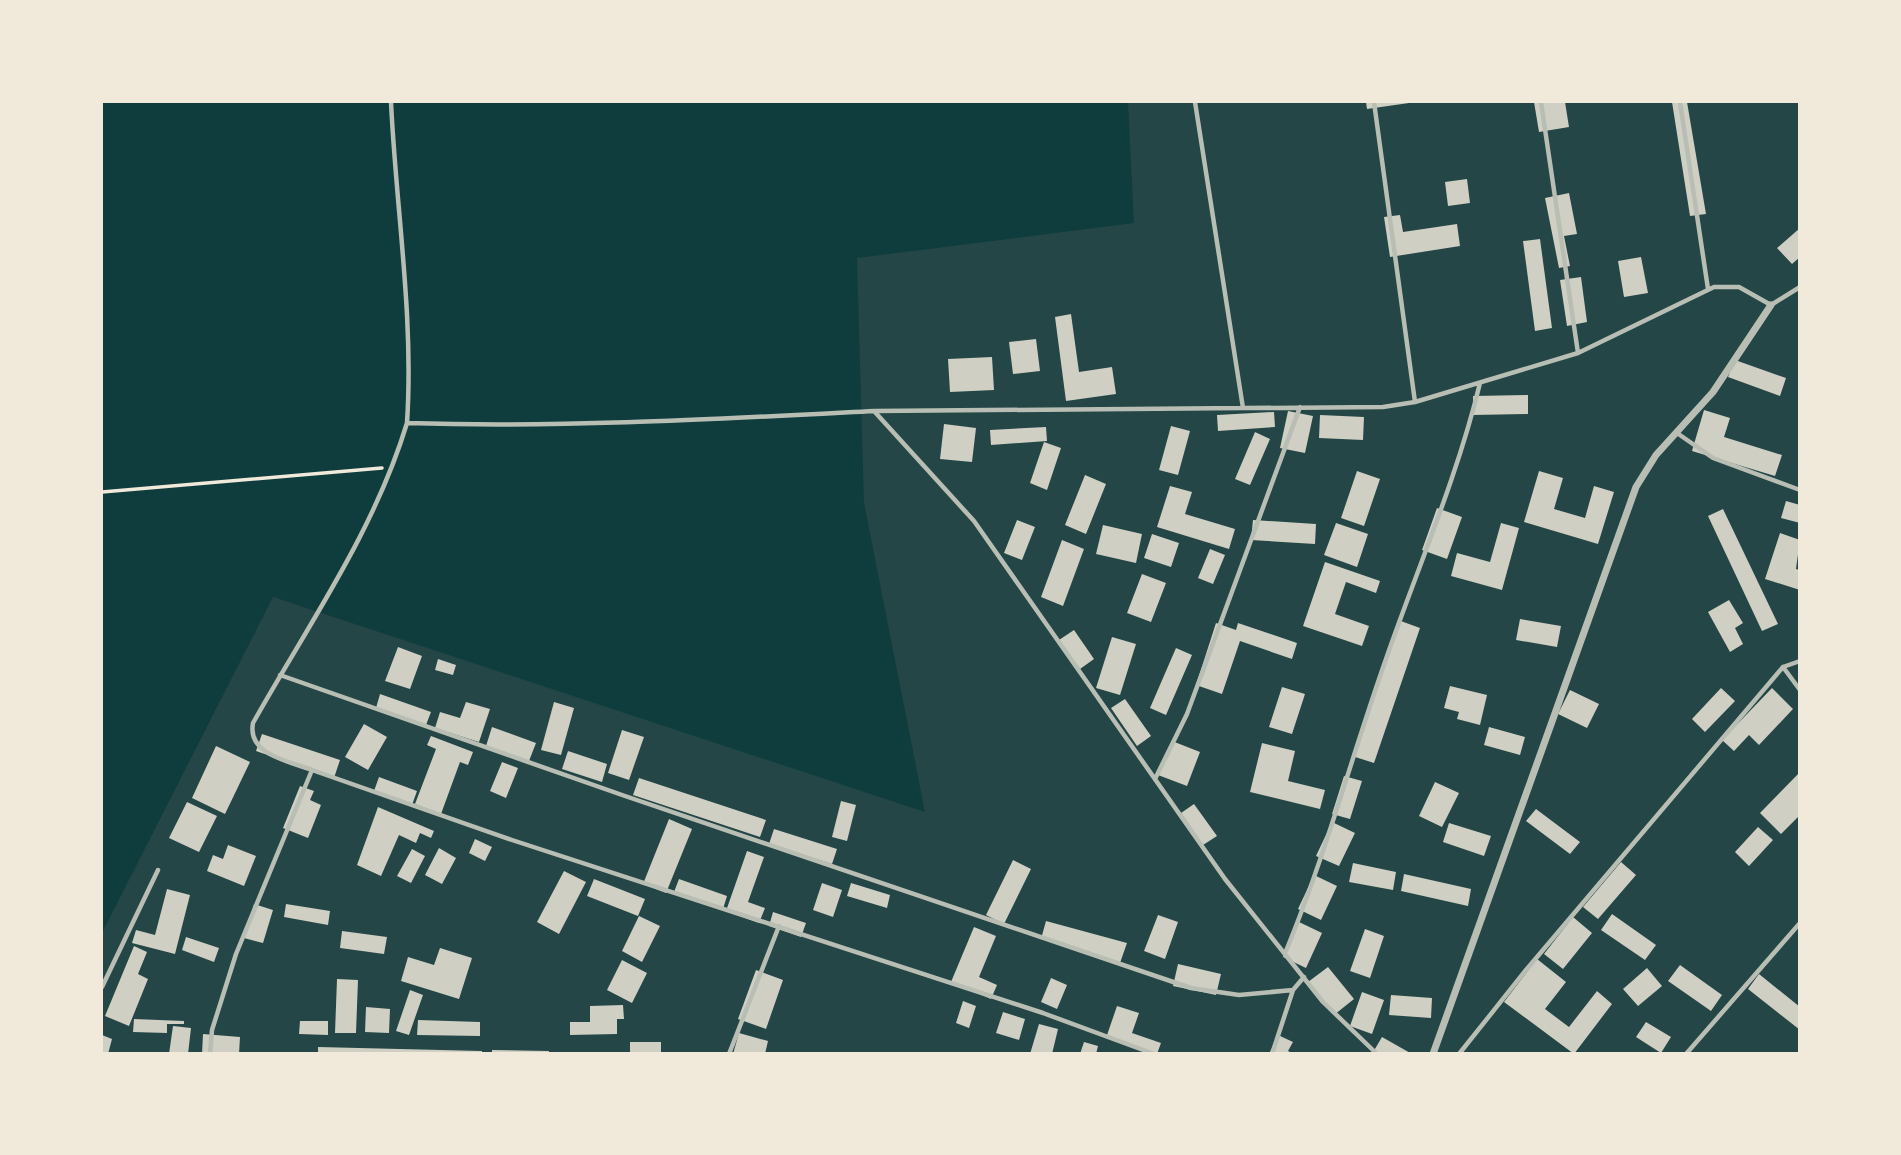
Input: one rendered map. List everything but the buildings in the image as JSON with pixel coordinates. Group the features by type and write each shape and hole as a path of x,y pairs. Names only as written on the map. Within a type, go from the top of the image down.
{"street":[{"path":"1433,1054 1636,487 1656,454 1713,392 1771,305"}],"lane":[{"path":"391,102 407,310 410,377 407,423 394,467 360,540 253,723 253,739 261,750 512,840 1043,1013 1154,1054"},
{"path":"1195,102 1243,408"},
{"path":"1374,102 1415,402"},
{"path":"1541,102 1578,353"},
{"path":"1680,102 1708,289"},
{"path":"407,423 478,426 697,420 874,411 1300,407 1368,409 1415,402 1578,353 1708,289 1728,285 1739,287 1771,305 1798,290"},
{"path":"1286,951 1325,853 1386,658 1465,445 1480,382"},
{"path":"1155,780 1187,715 1300,407"},
{"path":"874,411 974,521 1225,879 1286,951 1323,1002 1377,1054"},
{"path":"1676,432 1713,458 1800,490"},
{"path":"1459,1054 1783,667 1800,661"},
{"path":"1783,667 1800,690"},
{"path":"280,675 625,796 1191,988 1239,995 1293,990"},
{"path":"210,1054 212,1030 236,954 312,769"},
{"path":"102,987 158,870"},
{"path":"1686,1054 1800,923"},
{"path":"729,1054 779,926"},
{"path":"1272,1054 1293,990 1304,977"}],"path":[{"path":"102,492 394,467"}],"shaded area":[{"path":"1128,102 1799,102 1799,1053 102,1053 102,933 273,597 925,812 864,503 857,258 1134,223"}]}
